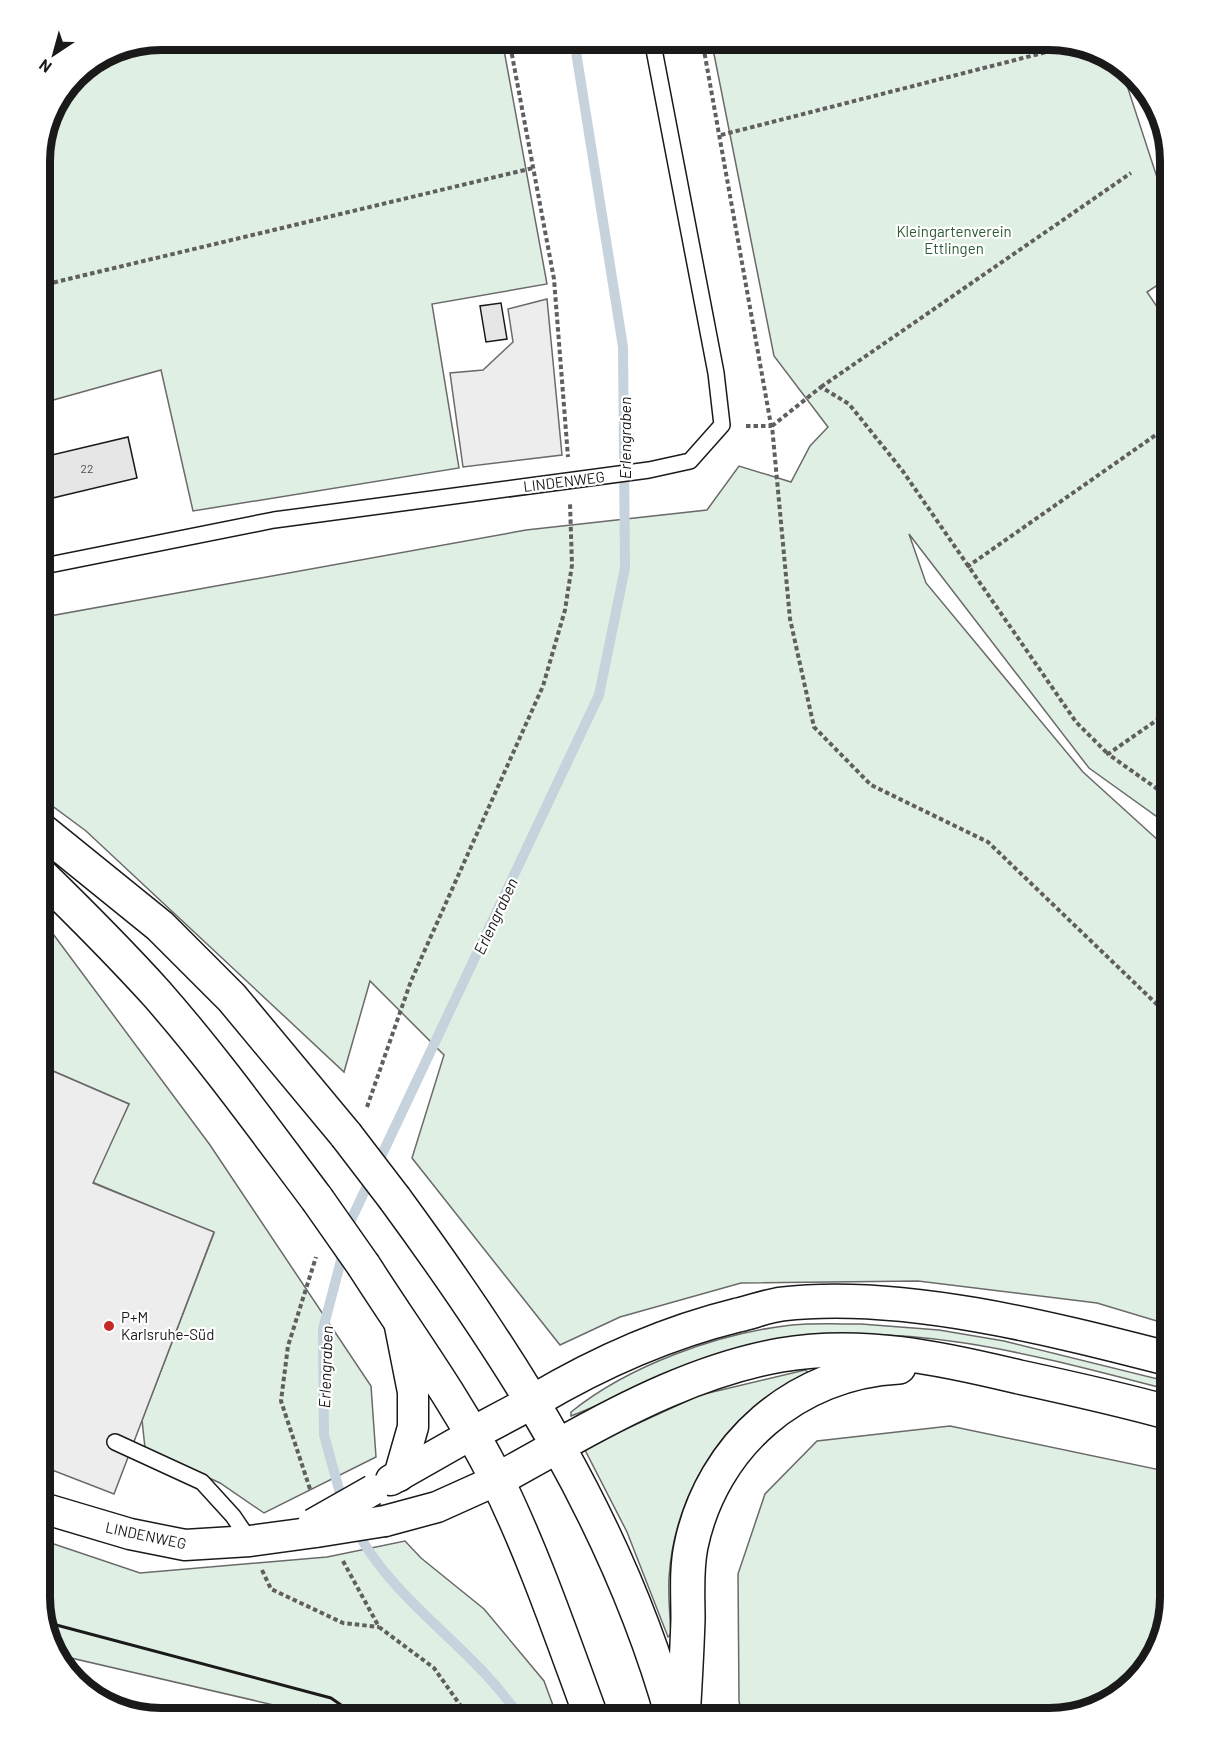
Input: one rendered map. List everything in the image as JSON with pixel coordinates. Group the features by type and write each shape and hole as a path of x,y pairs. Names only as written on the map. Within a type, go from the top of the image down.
{"main road":[{"path":"50,837 159,926 356,1122 395,1199 482,1321 534,1401 580,1484 629,1586 668,1708"},
{"path":"50,884 110,943 158,995 222,1074 317,1200 447,1389 496,1480 546,1597 588,1708"},
{"path":"472,1434 586,1370 687,1328 780,1305 839,1300 983,1316 1160,1357"},
{"path":"496,1480 596,1424 729,1367 781,1355 835,1349 889,1350 963,1364 1160,1411"},
{"path":"684,1708 691,1548 698,1518 710,1490 725,1463 744,1439 765,1418 790,1399 846,1374 876,1368 963,1364"}],"street":[{"path":"399,1321 413,1392 413,1428 399,1476"},
{"name":"LINDENWEG","path":"306,1531 472,1434"},
{"name":"LINDENWEG","path":"50,1510 130,1534 185,1545 250,1541 385,1521 437,1507 496,1480"}],"lane":[{"path":"654,50 716,373 722,425"},
{"name":"LINDENWEG","path":"50,565 274,520 649,470 690,461 722,425"},
{"path":"115,1442 202,1482 233,1516 250,1541"}],"path":[{"path":"356,1122 411,981 543,686 565,610 572,565 570,479 554,279 511,50"},
{"path":"704,50 722,135 772,426 790,619 814,727 871,785 988,842 1160,1007"},
{"path":"722,135 1054,50"},
{"path":"50,283 533,168"},
{"path":"722,425 772,426 821,387 1131,173"},
{"path":"821,387 849,404 902,470 1076,722 1108,754 1160,791"},
{"path":"967,567 1160,432"},
{"path":"1108,754 1160,718"},
{"path":"311,1493 282,1401 288,1346 317,1254"},
{"path":"250,1541 271,1589 343,1623 379,1627"},
{"path":"340,1555 379,1627 434,1668 462,1708"}],"green space":[{"path":"146,50 504,50 547,284 432,304 459,468 193,511 161,370 50,401 50,153 58,118 72,93 80,84 84,84 87,77 111,61"},
{"name":"Kleingartenverein Ettlingen","path":"713,50 1056,50 1084,55 1098,61 1125,80 1160,186 1160,284 1147,292 1160,311 1160,819 1089,768 909,534 926,583 1083,772 1160,842 1160,1322 1097,1303 918,1281 741,1283 620,1317 560,1345 412,1158 444,1055 370,981 344,1072 86,831 50,804 50,616 526,530 707,510 739,466 791,482 810,446 828,427 774,356"},
{"path":"50,930 210,1145 371,1386 376,1457 264,1513 220,1483 145,1448 142,1420 214,1233 92,1182 129,1104 50,1070"},
{"path":"817,1324 861,1324 939,1330 1004,1341 1160,1380 1160,1387 979,1345 883,1335 834,1335 754,1344 722,1353 678,1369 571,1416 571,1412 619,1380 675,1354 764,1329"},
{"path":"805,1370 811,1374 771,1394 727,1433 711,1454 698,1477 686,1501 672,1552 669,1585 671,1634 668,1637 627,1532 584,1448 700,1395"},
{"path":"950,1426 1160,1470 1159,1612 1151,1640 1137,1665 1116,1686 1104,1694 1063,1708 741,1708 738,1574 765,1494 817,1441"},
{"path":"405,1541 421,1558 484,1609 544,1681 554,1708 287,1708 67,1657 58,1640 50,1612 50,1543 140,1573 327,1557"}],"shaded area":[{"path":"547,299 562,455 463,467 450,373 483,370 513,342 508,309"},
{"name":"P+M Karlsruhe-Süd","path":"50,1070 129,1104 93,1183 214,1232 114,1494 50,1469"}],"building":[{"path":"501,303 507,339 486,342 480,306"},
{"path":"128,437 137,478 50,499 50,455"}],"waterway":[{"name":"Erlengraben","path":"348,1233 351,1220 599,695 625,568 623,347 576,50"},
{"name":"Erlengraben","path":"343,1504 324,1435 323,1329 344,1249"},
{"name":"Erlengraben","path":"355,1528 391,1580 481,1670 513,1708"}],"wall":[{"path":"53,1624 331,1698 345,1708"}],"place":[{"name":"P+M Karlsruhe-Süd","path":"109,1326"}]}
